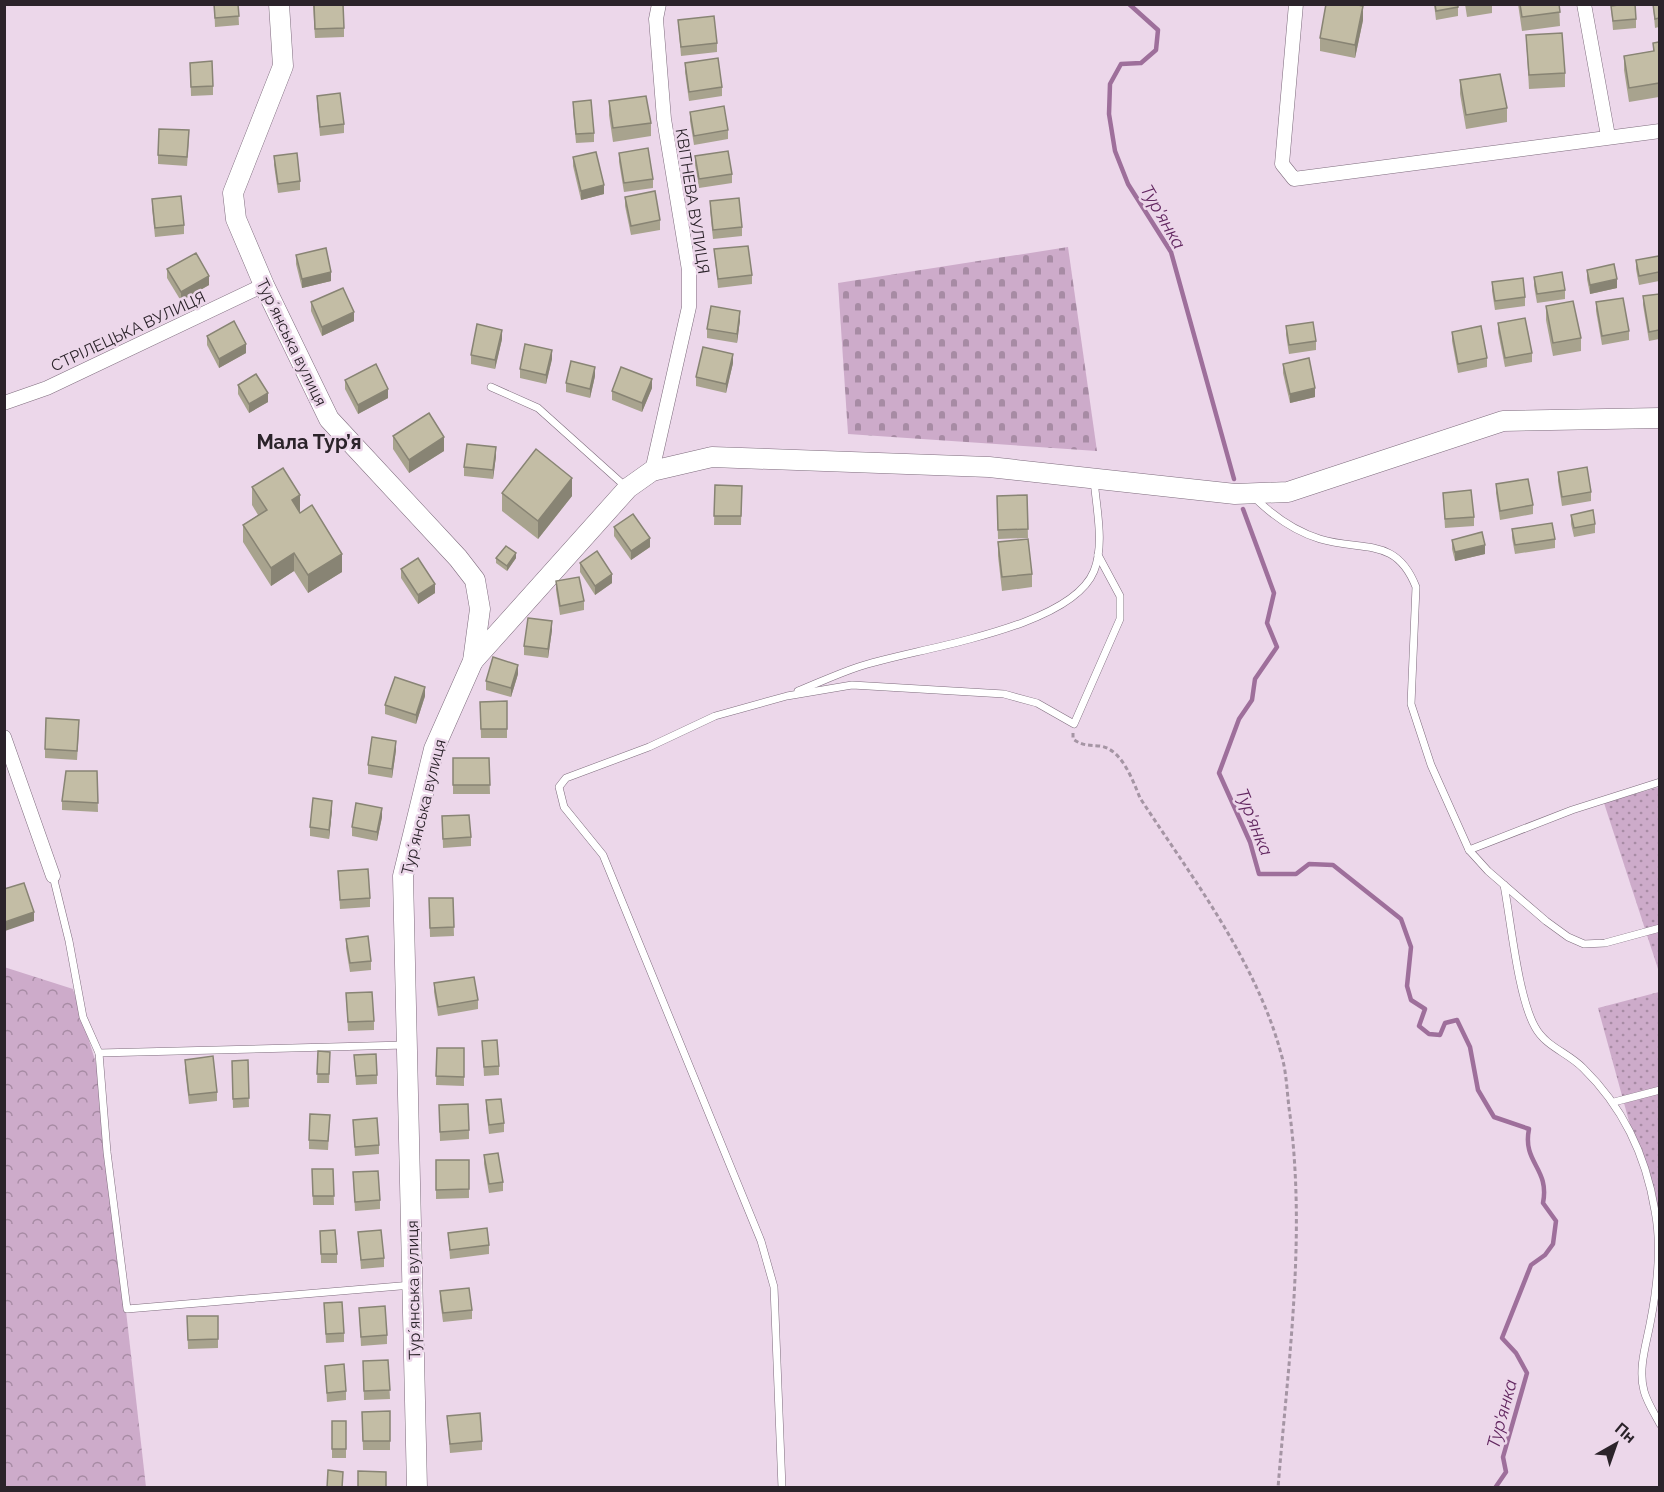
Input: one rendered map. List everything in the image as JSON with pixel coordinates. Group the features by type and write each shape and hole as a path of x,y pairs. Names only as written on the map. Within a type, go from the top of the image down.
{"street":[{"name":"Турʼянська вулиця","path":"279,4 283,66 233,193 236,219 264,285 329,419 475,580 480,609 473,662 434,749 403,876 417,1488"},
{"name":"КВІТНЕВА ВУЛИЦЯ","path":"652,471 690,307 689,270 664,119 656,19 659,4"},
{"path":"1296,4 1282,164 1294,179 1659,131"},
{"path":"1584,4 1608,136"},
{"name":"СТРІЛЕЦЬКА ВУЛИЦЯ","path":"4,403 47,388 264,285"},
{"path":"473,662 628,488 652,471 712,457 989,467 1251,493 1288,492 1503,421 1659,418"},
{"path":"4,737 53,876"}],"lane":[{"path":"491,387 538,408 628,488"},
{"path":"787,696 859,667 986,635 1070,600 1094,571 1098,555 1094,477"},
{"path":"1251,493 1273,516 1293,527 1320,539 1389,551 1409,569 1416,587 1411,704 1431,765 1469,850 1504,885 1568,937 1584,944 1605,943 1659,928"},
{"path":"782,1488 774,1287 761,1241 721,1149 683,1046 639,948 603,855 564,807 559,787 566,778 650,747 715,716 787,696 852,685 1004,694 1037,703 1074,724 1120,620 1120,596 1098,555"},
{"path":"1469,850 1572,810 1659,782"},
{"path":"53,876 69,941 83,1017 99,1053 107,1152 127,1308 413,1285"},
{"path":"1504,885 1524,998 1534,1027 1548,1044 1581,1066 1614,1102 1637,1147 1656,1211 1658,1257 1650,1323 1642,1358 1644,1390 1659,1424"},
{"path":"99,1053 408,1045"},
{"path":"1614,1102 1659,1090"},
{"path":"1651,1408 1659,1406"}],"path":[{"path":"1074,724 1073,739 1082,746 1102,746 1111,751 1131,776 1140,798 1232,943 1262,999 1282,1058 1292,1136 1297,1223 1289,1367 1278,1488"}],"green space":[{"path":"1068,247 1097,451 848,434 838,283"},
{"path":"1659,787 1659,972 1604,803"},
{"path":"4,967 73,989 99,1073 146,1487 5,1487"},
{"path":"1659,992 1659,1231 1598,1008"}],"building":[{"path":"214,4 238,4 239,16 215,18"},
{"path":"314,4 343,4 344,28 315,29"},
{"path":"1326,4 1363,6 1355,45 1320,38"},
{"path":"1435,4 1458,4 1458,7 1436,11"},
{"path":"1520,4 1559,4 1560,12 1522,17"},
{"path":"1635,4 1636,19 1613,21 1611,6"},
{"path":"1653,4 1659,4 1659,18 1655,19"},
{"path":"714,16 717,43 681,47 678,20"},
{"path":"1562,33 1565,73 1529,75 1526,35"},
{"path":"1659,42 1659,83 1629,88 1624,56 1654,51 1653,43"},
{"path":"718,58 722,87 689,92 685,63"},
{"path":"212,61 213,86 191,87 190,63"},
{"path":"1500,74 1507,108 1466,115 1460,80"},
{"path":"340,93 344,124 320,127 317,96"},
{"path":"646,96 651,123 613,128 609,101"},
{"path":"591,100 594,133 576,134 573,102"},
{"path":"724,106 728,130 694,136 690,112"},
{"path":"159,129 189,130 187,157 158,155"},
{"path":"648,148 653,179 624,183 619,153"},
{"path":"728,151 732,174 699,179 695,156"},
{"path":"596,152 604,185 581,191 573,157"},
{"path":"297,153 300,181 278,184 274,156"},
{"path":"655,191 660,220 631,226 625,197"},
{"path":"181,196 184,225 155,228 152,199"},
{"path":"739,198 742,227 713,230 710,201"},
{"path":"748,246 752,275 718,279 714,249"},
{"path":"326,248 331,272 302,279 296,255"},
{"path":"196,253 209,276 181,292 167,269"},
{"path":"1659,256 1659,272 1639,276 1636,260"},
{"path":"1614,264 1617,279 1590,285 1587,270"},
{"path":"1562,272 1565,290 1537,294 1534,277"},
{"path":"1523,278 1525,297 1495,301 1492,282"},
{"path":"343,288 354,312 322,327 311,302"},
{"path":"1659,294 1659,330 1649,332 1643,296"},
{"path":"1623,298 1629,331 1602,336 1596,302"},
{"path":"1573,301 1581,338 1553,343 1546,306"},
{"path":"711,306 740,311 737,334 707,329"},
{"path":"1525,318 1532,353 1505,358 1498,323"},
{"path":"234,321 246,344 219,359 207,336"},
{"path":"1313,322 1316,341 1289,345 1286,326"},
{"path":"477,324 502,330 495,360 471,355"},
{"path":"1481,326 1487,358 1458,364 1452,332"},
{"path":"525,344 552,350 546,375 520,369"},
{"path":"703,347 733,354 726,384 696,377"},
{"path":"1309,358 1315,388 1290,394 1283,364"},
{"path":"571,361 595,367 590,389 566,383"},
{"path":"376,364 388,389 358,405 345,380"},
{"path":"621,367 652,379 642,403 612,391"},
{"path":"256,374 268,393 249,404 238,385"},
{"path":"429,413 444,437 409,460 393,436"},
{"path":"467,444 496,447 493,470 464,467"},
{"path":"536,449 572,478 538,521 502,493"},
{"path":"1587,467 1591,492 1562,497 1558,472"},
{"path":"283,468 300,495 292,500 300,513 312,505 342,554 308,575 294,553 271,568 243,525 267,510 252,487"},
{"path":"1528,479 1533,505 1500,511 1496,484"},
{"path":"715,485 742,486 741,516 714,516"},
{"path":"1471,490 1474,517 1445,519 1443,493"},
{"path":"1027,495 1028,529 998,530 997,496"},
{"path":"1593,510 1595,524 1574,528 1571,515"},
{"path":"633,514 650,538 631,551 614,527"},
{"path":"1552,523 1555,539 1515,545 1512,529"},
{"path":"1482,532 1485,545 1455,552 1452,540"},
{"path":"1028,539 1032,574 1002,577 998,542"},
{"path":"506,546 516,553 507,566 496,558"},
{"path":"597,551 612,574 595,586 580,563"},
{"path":"418,558 435,584 418,595 401,569"},
{"path":"579,577 584,601 560,606 556,581"},
{"path":"528,618 552,621 548,649 524,646"},
{"path":"493,657 518,665 511,688 486,681"},
{"path":"395,677 425,687 416,715 385,705"},
{"path":"507,701 507,729 481,729 480,702"},
{"path":"46,718 79,720 77,751 45,749"},
{"path":"372,737 396,741 392,769 368,765"},
{"path":"453,758 489,758 490,785 453,785"},
{"path":"66,771 97,771 98,803 62,801"},
{"path":"313,798 332,801 329,830 310,827"},
{"path":"356,803 382,808 377,832 352,827"},
{"path":"469,815 471,837 443,839 442,816"},
{"path":"368,869 370,898 340,900 338,871"},
{"path":"24,883 34,912 5,922 4,889"},
{"path":"429,898 453,898 454,927 430,928"},
{"path":"368,936 371,961 350,963 346,939"},
{"path":"474,977 478,1000 438,1007 434,983"},
{"path":"372,992 374,1021 348,1022 346,993"},
{"path":"497,1040 499,1066 484,1067 482,1041"},
{"path":"437,1048 464,1048 464,1077 436,1076"},
{"path":"318,1051 330,1052 329,1074 317,1074"},
{"path":"376,1054 377,1075 356,1076 354,1055"},
{"path":"213,1056 217,1092 189,1095 185,1060"},
{"path":"248,1060 249,1098 233,1099 232,1061"},
{"path":"501,1099 504,1123 489,1125 486,1100"},
{"path":"468,1104 469,1130 440,1132 439,1105"},
{"path":"310,1114 330,1115 328,1141 309,1140"},
{"path":"377,1118 379,1145 355,1147 353,1120"},
{"path":"498,1153 503,1182 489,1184 484,1155"},
{"path":"436,1160 469,1160 469,1189 436,1190"},
{"path":"312,1169 333,1169 334,1196 313,1196"},
{"path":"378,1171 380,1200 355,1202 353,1172"},
{"path":"487,1228 489,1245 450,1250 448,1233"},
{"path":"335,1230 337,1254 321,1254 320,1231"},
{"path":"381,1230 384,1258 361,1260 358,1232"},
{"path":"469,1288 472,1310 443,1313 440,1291"},
{"path":"342,1302 344,1333 326,1334 324,1303"},
{"path":"385,1306 387,1335 361,1337 359,1308"},
{"path":"187,1316 218,1316 218,1339 188,1340"},
{"path":"388,1360 390,1390 364,1391 363,1361"},
{"path":"344,1364 346,1391 327,1393 325,1366"},
{"path":"390,1411 390,1441 363,1441 362,1412"},
{"path":"480,1413 482,1441 450,1444 447,1416"},
{"path":"332,1421 346,1421 346,1449 332,1449"},
{"path":"328,1470 343,1472 342,1488 327,1488"},
{"path":"358,1471 386,1472 386,1488 358,1488"}],"waterway":[{"name":"Тур'янка","path":"1129,4 1158,30 1156,50 1141,63 1121,64 1110,84 1109,114 1115,151 1128,184 1171,252 1234,479"},
{"name":"Тур'янка","path":"1243,509 1274,593 1267,623 1277,647 1255,679 1252,700 1239,719 1219,773 1250,842 1259,874 1296,874 1309,864 1333,865 1401,919 1411,947 1407,986 1411,1000 1425,1009 1419,1026 1429,1034 1440,1035 1445,1023 1457,1020 1470,1047 1478,1090 1494,1117 1529,1129 1529,1150 1543,1181 1543,1203 1556,1221 1553,1244 1545,1255 1531,1265 1502,1338 1516,1353 1527,1373 1503,1457 1506,1472 1495,1488"}],"district":[{"name":"Мала Тур’я","path":"309,442"}]}
